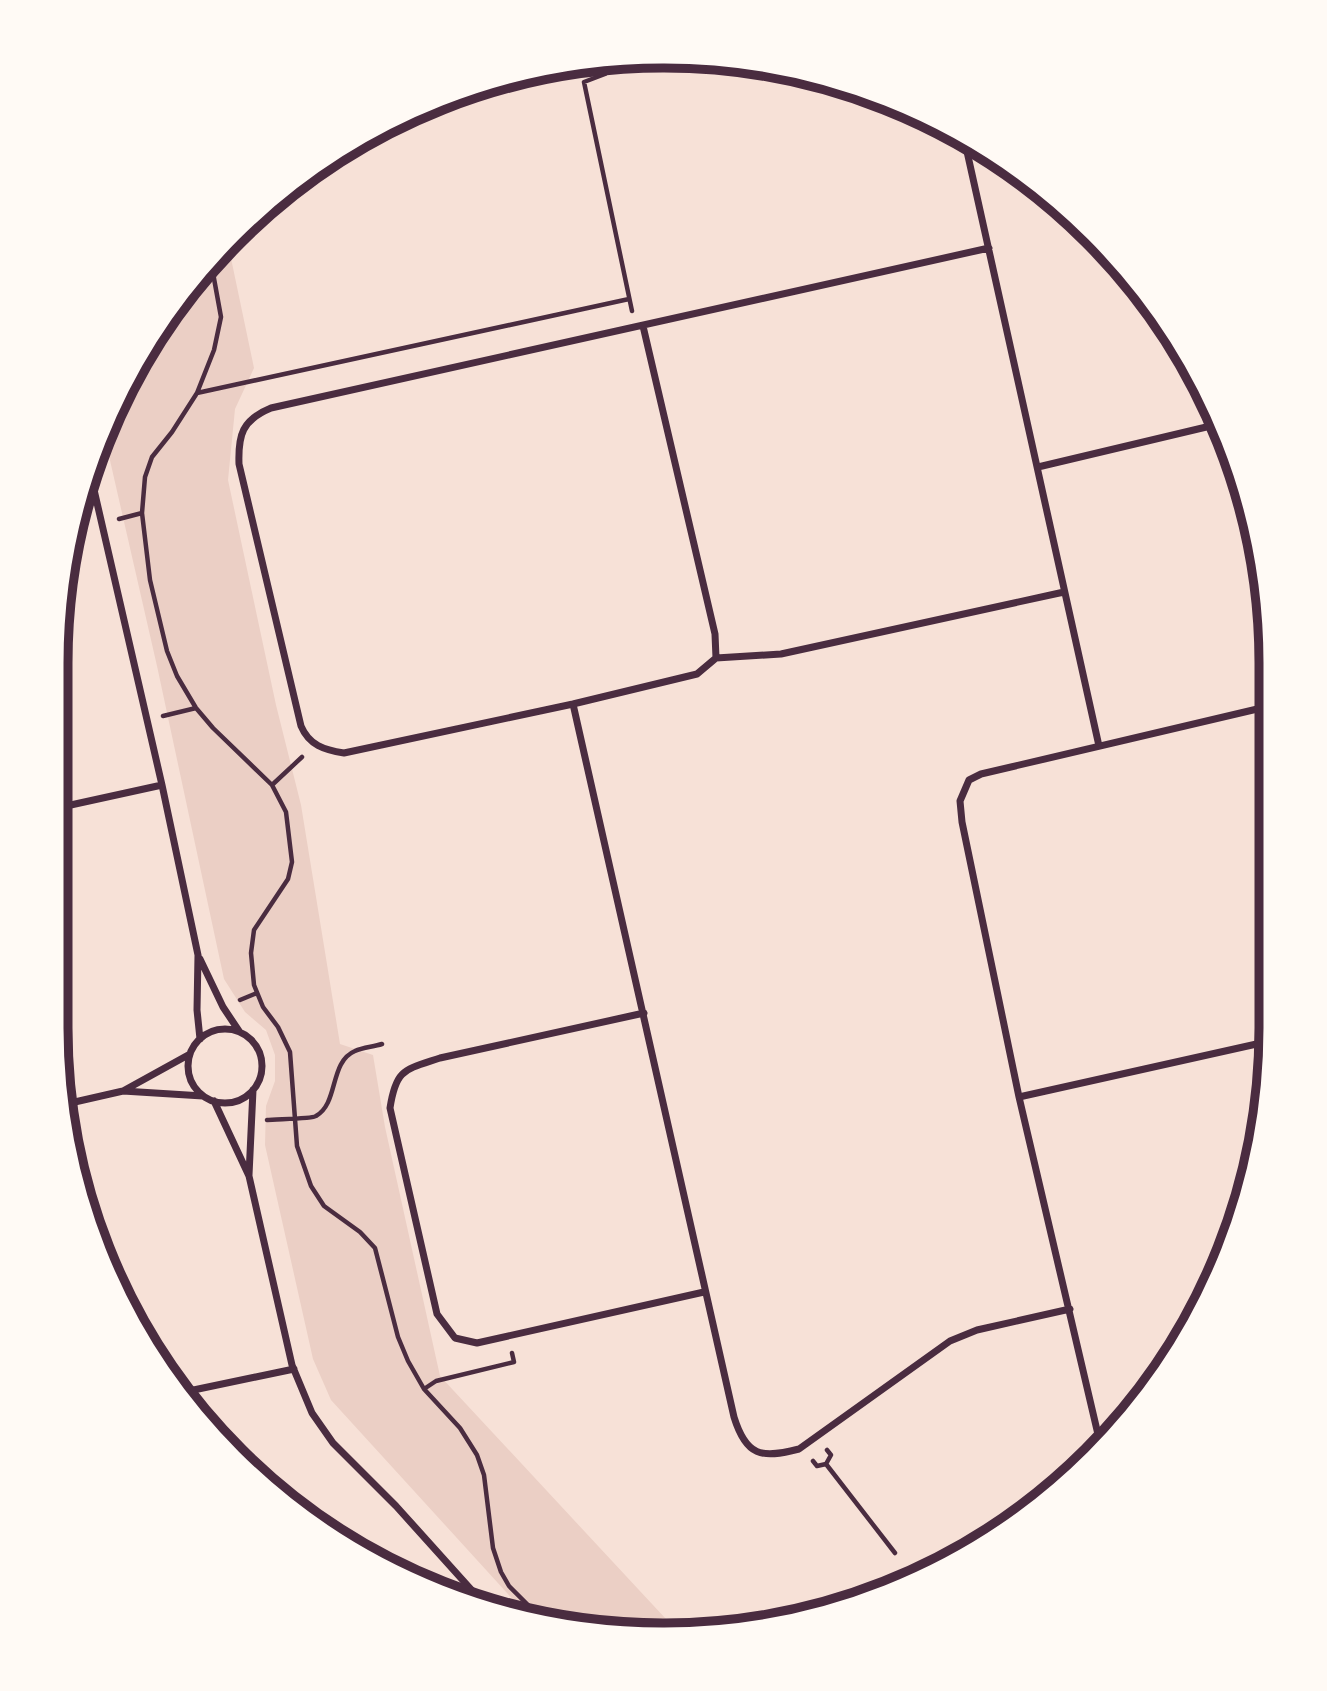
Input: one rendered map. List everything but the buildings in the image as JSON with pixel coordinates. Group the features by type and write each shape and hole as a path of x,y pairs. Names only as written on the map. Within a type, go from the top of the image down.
{"street":[{"path":"967,152 1099,746"},
{"path":"989,248 271,408 258,414 244,426 238,441 239,464 302,726 307,739 316,745 325,750 344,753 573,704 697,674 716,659 781,654 1064,592"},
{"path":"639,327 715,634 716,659"},
{"path":"1038,467 1209,426"},
{"path":"94,491 198,955 197,1010 200,1039"},
{"path":"573,704 644,1013 704,1292 739,1433 748,1448 762,1454 782,1454 802,1447 950,1341 977,1330 1070,1309"},
{"path":"1098,1434 1019,1097 962,822 960,801 969,780 981,774 1259,709"},
{"path":"68,806 162,785"},
{"path":"198,955 223,1007 239,1031 257,1046 261,1058 262,1069 253,1090 249,1176"},
{"path":"644,1013 440,1058 409,1068 394,1083 390,1108 437,1314 455,1338 477,1343 704,1292"},
{"path":"239,1031 218,1030 200,1039 190,1054 190,1077 195,1088 214,1101 235,1102 253,1090"},
{"path":"1019,1097 1258,1044"},
{"path":"73,1102 122,1091 190,1054"},
{"path":"122,1091 203,1096"},
{"path":"214,1101 249,1176 294,1369 312,1413 333,1443 396,1506 473,1591"},
{"path":"191,1390 294,1369"}],"path":[{"path":"609,71 584,82 629,299 639,327"},
{"path":"213,274 221,317 214,350 197,393 152,457 145,477 142,513 150,580 167,651 177,676 213,728 272,785 286,812 292,862 288,879 254,930 251,953 254,985 263,1007 278,1027 290,1052 297,1146 311,1186 324,1206 360,1232 375,1248 398,1336 408,1361 424,1389 460,1427 477,1455 484,1475 493,1548 501,1572 509,1587 529,1607"},
{"path":"197,393 629,299"},
{"path":"147,720 197,708"},
{"path":"272,785 316,745"},
{"path":"251,1121 314,1118 326,1108 340,1068 347,1057 353,1051 382,1045"},
{"path":"424,1389 436,1381 514,1362 507,1337"},
{"path":"802,1447 817,1466 827,1464 895,1553"}],"shaded area":[{"path":"231,256 254,368 235,409 228,480 276,705 301,805 340,1044 373,1055 385,1127 440,1376 669,1623 586,1618 517,1604 331,1400 313,1359 265,1145 266,1106 275,1081 275,1055 266,1030 245,1012 224,979 109,456 114,436 148,366 191,301"}]}
